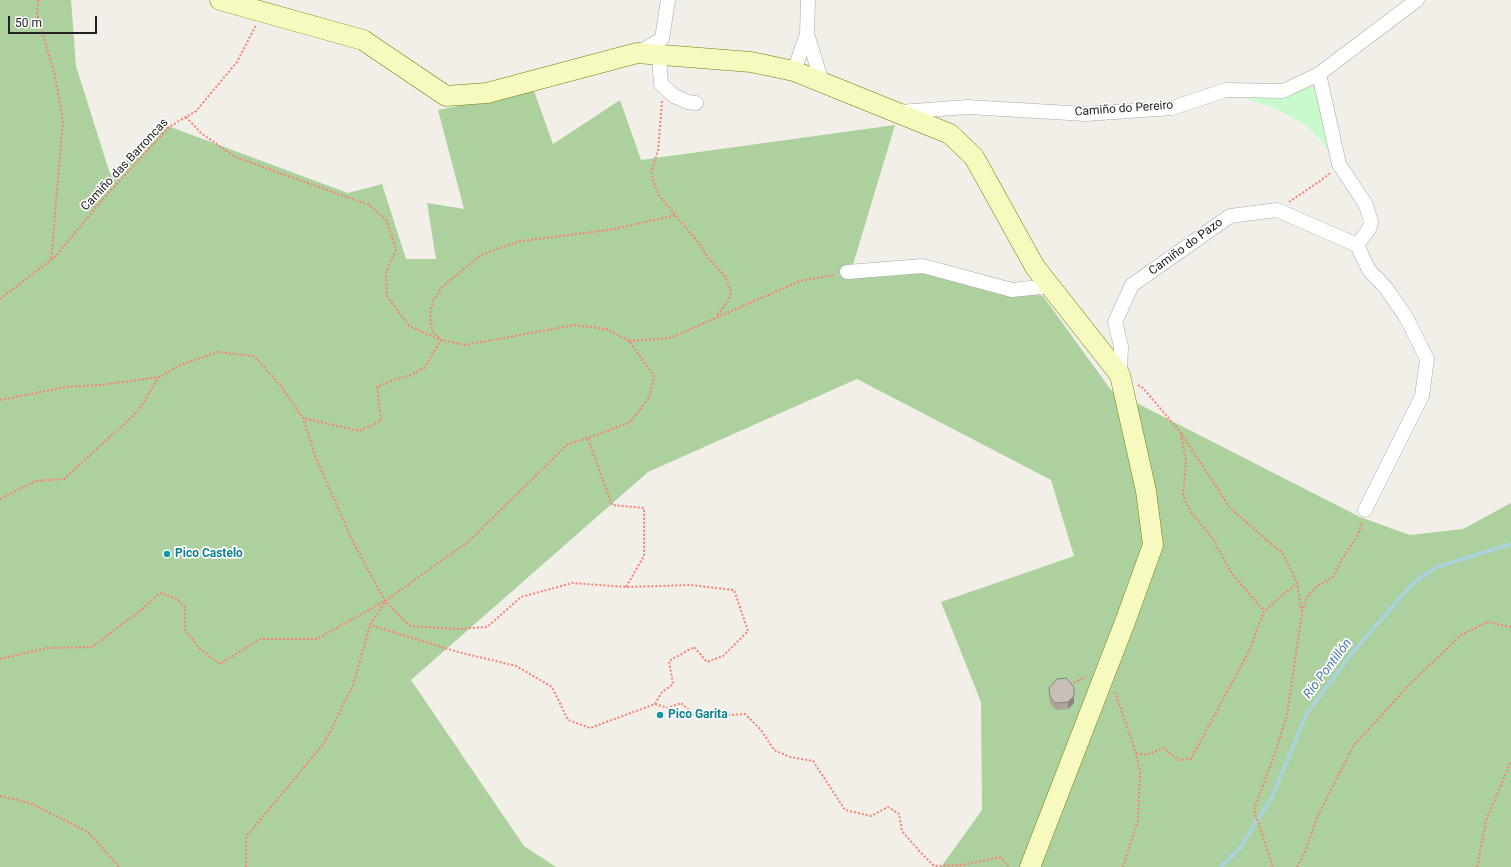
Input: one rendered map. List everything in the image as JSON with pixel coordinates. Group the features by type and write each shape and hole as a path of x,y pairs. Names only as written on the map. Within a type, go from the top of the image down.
{"street":[{"path":"220,0 263,6 363,40 446,96 488,93 637,53 662,39 668,0"},
{"path":"794,71 807,34 808,0"},
{"name":"Camiño do Pereiro","path":"896,112 968,108 1086,114 1172,108 1226,90 1284,91 1319,74 1417,0"},
{"path":"807,34 822,82"},
{"path":"637,53 750,62 794,71 950,134 974,158 1035,266 1120,375 1146,491 1153,545 1123,628 1030,867"},
{"path":"659,55 661,84 674,96 688,102 696,103"},
{"path":"1319,74 1339,164 1369,212 1371,222 1369,229 1357,245"},
{"path":"1277,210 1357,245 1369,270 1386,288 1406,317 1427,359 1422,396 1365,510"},
{"name":"Camiño do Pazo","path":"1120,375 1121,346 1115,322 1132,285 1230,216 1277,210"},
{"path":"847,272 924,266 1012,290 1050,286"}],"path":[{"path":"38,0 37,14 54,72 63,120 51,260"},
{"name":"Camiño das Barroncas","path":"0,299 51,260 169,127 196,111 237,62 263,6"},
{"path":"661,84 658,150 651,174 658,194 677,215 701,246 708,258 725,276 731,291 729,300 717,317"},
{"path":"0,659 47,648 92,647 141,610 160,593 175,598 185,606 185,630 200,649 220,664 260,639 317,640 386,601 468,542 568,444 630,422 649,398 654,376 629,342 606,329 575,325 465,345 441,340 409,326 387,296 386,272 396,250 387,221 369,206 235,157 201,133 186,117"},
{"path":"1277,210 1320,181 1339,164"},
{"path":"441,340 432,330 430,316 433,301 443,286 481,255 520,241 609,230 677,215"},
{"path":"629,342 670,338 800,281 847,272"},
{"path":"303,418 359,431 381,421 377,387 396,379 409,376 424,368 441,340"},
{"path":"0,400 66,387 100,385 160,376 180,366 218,352 254,356 280,385 303,418 316,458 333,500 352,540 386,601 410,626 458,629 487,627 521,597 572,582 626,587 690,585 734,590 748,631 723,656 707,662 694,647 669,661 673,684 662,692 655,704"},
{"path":"1120,375 1143,388 1181,433 1230,508 1283,554 1298,583 1302,613"},
{"path":"0,499 35,481 64,479 138,411 160,376"},
{"path":"1181,433 1186,462 1183,496 1191,512 1213,539 1232,574 1264,611"},
{"path":"588,438 612,505 644,508 644,556 626,587"},
{"path":"1273,867 1254,810 1287,714 1302,613 1307,597 1316,587 1333,577 1342,559 1358,535 1365,510"},
{"path":"1136,753 1147,755 1163,748 1179,760 1190,759 1248,651 1264,611 1298,583"},
{"path":"246,867 246,837 325,742 353,685 370,625 386,601"},
{"path":"1297,867 1303,857 1318,815 1354,745 1412,682 1461,635 1488,622 1511,627"},
{"path":"370,625 458,652 516,666 552,687 568,720 590,728 655,704 668,708 682,703 697,717 745,714 761,730 774,750 790,757 813,761 845,810 871,816 888,807 899,814 902,831 934,866 962,865 1001,857 1009,867"},
{"path":"1115,692 1136,753 1140,772 1138,820 1123,867"},
{"path":"1477,867 1486,821 1511,761"},
{"path":"0,796 30,803 88,832 119,867"}],"green space":[{"path":"0,0 71,0 76,66 110,174 165,125 348,193 382,184 406,259 436,259 427,203 464,209 438,110 534,91 553,144 620,100 641,160 895,125 849,278 921,270 1043,296 1111,390 1360,517 1410,535 1463,529 1511,503 1511,867 941,867 982,810 981,702 941,602 1074,556 1051,480 857,379 648,472 411,680 524,846 556,867 0,867"},
{"path":"1311,83 1318,85 1332,153 1329,156 1327,149 1318,137 1305,125 1275,108 1247,99 1247,96 1262,98 1282,96"}],"building":[{"path":"1066,678 1074,687 1074,696 1068,702 1056,703 1050,697 1049,688 1057,679"}],"waterway":[{"name":"Río Pontillón","path":"1221,867 1240,848 1272,797 1306,715 1351,654 1414,582 1437,567 1511,544"}],"place":[{"name":"Pico Castelo","path":"167,554"},
{"name":"Pico Garita","path":"660,715"}]}
